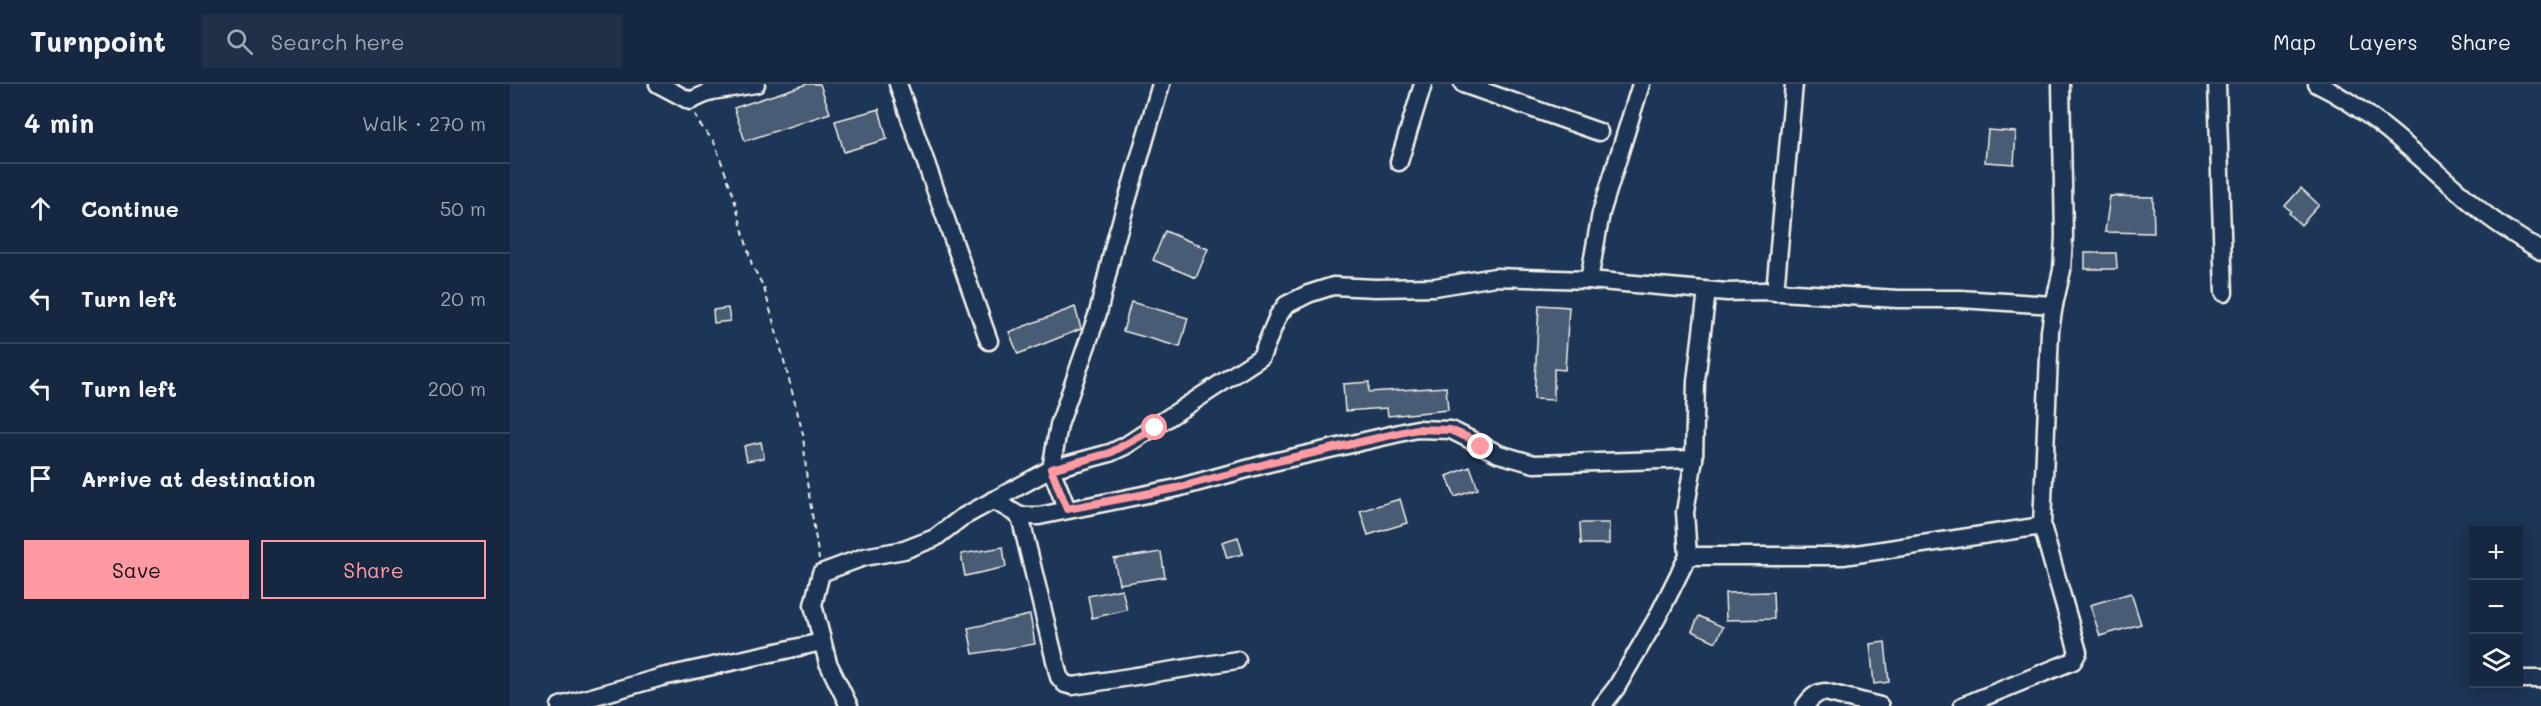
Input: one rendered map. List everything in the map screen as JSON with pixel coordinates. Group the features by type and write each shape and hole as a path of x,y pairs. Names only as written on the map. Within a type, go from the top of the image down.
{"street":[{"path":"657,84 690,101 712,91 756,84"},
{"path":"898,84 989,341"},
{"path":"1067,509 1051,469 1059,425 1098,313 1115,242 1148,136 1161,84"},
{"path":"1399,162 1423,84"},
{"path":"1463,84 1599,132"},
{"path":"1589,280 1601,213 1641,84"},
{"path":"1775,292 1794,84"},
{"path":"1962,706 2073,661 2078,652 2042,526 2050,331 2062,270 2063,247 2061,84"},
{"path":"2217,84 2224,293"},
{"path":"2317,84 2373,117 2480,211 2499,226 2541,251"},
{"path":"849,706 828,663 813,605 821,573 864,557 904,550 935,538 962,518 1051,469 1110,453 1125,446 1261,357 1282,310 1293,301 1308,294 1333,286 1435,287 1495,277 1589,280 1707,291 2054,305"},
{"path":"1602,706 1616,688 1657,618 1688,556 1685,512 1694,459 1696,381 1707,291"},
{"path":"993,500 1020,516 1039,516 1177,488 1269,463 1417,429 1450,430 1499,454 1534,464 1694,459"},
{"path":"1020,516 1059,677 1065,684 1073,686 1237,660"},
{"path":"1688,556 1843,556 2042,526"},
{"path":"560,706 662,676 822,642"},
{"path":"2523,679 2541,679"},
{"path":"1805,706 1820,692 1880,706"}],"path":[{"path":"690,101 699,123 714,142 721,161 732,191 752,265 764,288 781,349 803,434 807,482 821,573"}],"building":[{"path":"807,84 820,84 830,113 745,141 734,108"},
{"path":"879,109 887,139 844,152 835,121"},
{"path":"1988,130 2016,132 2014,164 1985,162"},
{"path":"2301,188 2319,205 2301,225 2285,206"},
{"path":"2110,196 2153,197 2154,233 2105,232"},
{"path":"1165,231 1208,249 1196,278 1153,260"},
{"path":"2085,253 2116,253 2117,269 2085,269"},
{"path":"1131,302 1188,318 1180,347 1123,331"},
{"path":"1539,305 1569,307 1565,370 1554,369 1554,400 1534,399"},
{"path":"1075,307 1081,329 1018,354 1009,332"},
{"path":"728,308 730,321 714,323 713,310"},
{"path":"1369,382 1369,392 1446,387 1448,410 1388,416 1387,408 1345,411 1343,384"},
{"path":"761,442 764,458 747,461 744,446"},
{"path":"1470,467 1478,489 1455,497 1447,476"},
{"path":"1400,499 1407,523 1368,535 1360,511"},
{"path":"1580,523 1609,523 1609,544 1581,544"},
{"path":"1238,537 1243,554 1227,558 1222,542"},
{"path":"1003,547 1006,567 965,576 961,554"},
{"path":"1161,552 1165,577 1119,584 1114,559"},
{"path":"1122,589 1127,610 1092,618 1088,596"},
{"path":"1773,592 1774,619 1726,620 1725,593"},
{"path":"2131,593 2141,624 2100,636 2090,605"},
{"path":"1030,615 1035,644 973,654 968,628"},
{"path":"1699,616 1723,627 1716,642 1692,631"},
{"path":"1885,642 1889,682 1874,684 1870,644"}],"route":[{"path":"1155,428 1110,453 1051,469 1067,509 1177,488 1269,463 1417,429 1450,430 1474,440 1481,447"}]}
